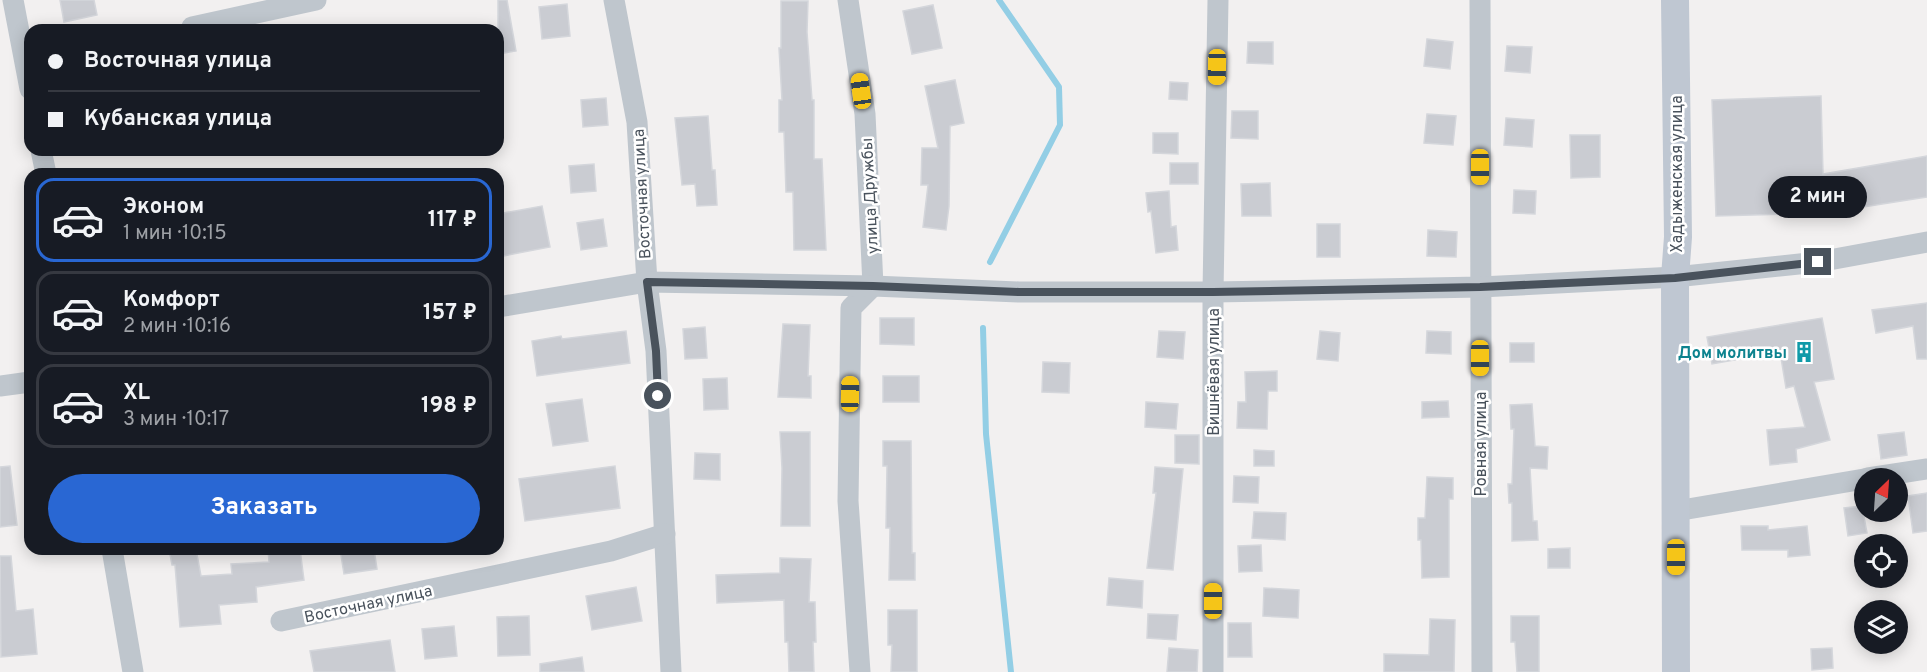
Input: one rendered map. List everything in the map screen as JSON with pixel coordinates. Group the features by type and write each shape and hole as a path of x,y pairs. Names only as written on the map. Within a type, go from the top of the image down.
{"main road":[{"name":"Хадыженская улица","path":"1675,0 1678,237 1675,278 1676,672"}],"street":[{"path":"13,0 24,58"},
{"path":"206,24 316,0"},
{"name":"Восточная улица","path":"614,0 637,122 647,282 656,351 671,672"},
{"name":"улица Дружбы","path":"848,0 865,114 873,286"},
{"name":"Вишнёвая улица","path":"1213,672 1213,292 1218,0"},
{"name":"Ровная улица","path":"1480,0 1482,672"},
{"path":"504,306 647,282 873,286 1019,292 1213,292 1480,287 1675,278 1818,262 1927,242"},
{"path":"860,672 848,501 851,308 873,286"},
{"path":"0,386 24,383"},
{"path":"1908,472 1927,469"},
{"path":"1676,511 1854,481"},
{"name":"Восточная улица","path":"281,621 611,551 665,534"},
{"path":"113,555 133,672"}],"building":[{"path":"60,0 94,0 97,15 64,22"},
{"path":"498,0 507,0 516,51 504,53 504,24 498,24"},
{"path":"781,1 808,1 807,32 812,100 814,100 814,159 822,159 826,250 794,250 793,192 786,192 784,132 779,132 779,100 782,100 779,48 781,48"},
{"path":"567,4 570,36 542,39 539,7"},
{"path":"933,5 942,48 912,54 903,11"},
{"path":"1427,39 1453,42 1450,69 1424,66"},
{"path":"1248,42 1273,42 1273,64 1247,63"},
{"path":"1507,46 1532,47 1530,73 1505,71"},
{"path":"955,80 964,123 950,126 949,206 946,230 923,227 928,185 921,185 922,148 938,148 925,86"},
{"path":"1170,82 1188,83 1187,100 1169,99"},
{"path":"1821,96 1823,174 1927,156 1927,197 1825,213 1716,216 1712,100"},
{"path":"606,98 608,125 583,127 581,100"},
{"path":"1232,111 1258,111 1258,139 1231,138"},
{"path":"1427,114 1456,116 1453,145 1424,143"},
{"path":"708,116 717,205 697,206 695,184 682,185 675,118"},
{"path":"1506,118 1534,120 1532,147 1504,145"},
{"path":"1153,133 1178,133 1178,154 1153,153"},
{"path":"1570,135 1600,135 1600,177 1571,178"},
{"path":"1170,163 1198,163 1198,184 1170,184"},
{"path":"594,164 596,191 571,193 569,166"},
{"path":"1270,183 1271,216 1242,216 1241,184"},
{"path":"1514,190 1536,191 1535,214 1513,213"},
{"path":"1169,191 1171,227 1176,226 1178,250 1156,253 1151,211 1148,212 1146,193"},
{"path":"542,206 550,247 504,256 504,213"},
{"path":"603,219 607,246 581,250 577,223"},
{"path":"1317,224 1340,224 1340,257 1317,257"},
{"path":"1428,230 1457,232 1456,257 1427,256"},
{"path":"1927,303 1927,359 1917,359 1913,326 1876,333 1872,310"},
{"path":"880,318 914,318 914,345 880,344"},
{"path":"1822,318 1834,379 1814,382 1830,440 1796,449 1797,462 1770,465 1767,430 1805,427 1794,386 1786,388 1780,352 1712,364 1707,337"},
{"path":"783,324 810,325 808,376 811,376 811,398 778,397"},
{"path":"705,327 707,358 685,359 683,329"},
{"path":"626,331 630,363 537,376 532,341 561,336 562,339"},
{"path":"1159,331 1185,332 1183,359 1157,357"},
{"path":"1320,331 1340,333 1338,361 1317,359"},
{"path":"1427,331 1451,332 1451,354 1426,353"},
{"path":"1510,343 1534,343 1534,362 1510,362"},
{"path":"1043,362 1070,363 1069,393 1042,392"},
{"path":"1277,371 1277,391 1268,391 1267,429 1237,428 1238,402 1246,402 1245,372"},
{"path":"883,376 919,376 919,402 883,402"},
{"path":"727,378 728,409 704,410 703,379"},
{"path":"582,399 588,441 553,446 546,404"},
{"path":"1448,401 1449,417 1422,418 1422,402"},
{"path":"1146,402 1178,404 1176,429 1145,427"},
{"path":"1532,404 1535,446 1548,447 1547,469 1530,468 1533,521 1537,521 1538,540 1512,541 1512,503 1509,503 1508,484 1512,484 1514,429 1511,429 1510,405"},
{"path":"780,432 810,432 810,526 781,526"},
{"path":"1904,432 1907,455 1881,459 1878,435"},
{"path":"1175,435 1199,435 1199,464 1175,463"},
{"path":"883,441 911,441 912,553 915,553 915,580 889,580 890,528 886,528 887,466 883,466"},
{"path":"1254,450 1274,451 1274,466 1254,466"},
{"path":"695,453 720,454 720,480 694,479"},
{"path":"10,466 17,525 0,527 0,467"},
{"path":"615,466 620,508 525,521 519,479"},
{"path":"1155,467 1183,469 1173,570 1147,568 1156,493 1153,493"},
{"path":"1234,476 1259,477 1258,503 1233,502"},
{"path":"1427,477 1453,478 1453,499 1449,499 1449,577 1422,578 1418,518 1425,518"},
{"path":"1927,493 1927,531 1913,533 1908,496"},
{"path":"1854,507 1854,522 1865,522 1867,533 1848,536 1844,508"},
{"path":"1254,512 1286,513 1285,540 1252,538"},
{"path":"1741,526 1768,526 1768,530 1807,526 1810,555 1788,557 1788,550 1742,550"},
{"path":"1261,545 1262,571 1239,572 1238,546"},
{"path":"1570,548 1570,568 1548,568 1548,549"},
{"path":"170,555 197,555 201,576 232,574 231,564 269,562 268,555 301,555 304,580 256,587 257,602 219,605 221,624 180,627 175,565 172,565"},
{"path":"341,555 375,555 377,569 344,574"},
{"path":"0,556 11,556 16,611 33,609 37,654 1,657"},
{"path":"780,558 811,559 809,602 815,602 814,672 789,672 788,642 785,642 784,600 717,603 716,575 780,573"},
{"path":"1109,578 1143,581 1142,608 1107,605"},
{"path":"636,587 642,621 592,630 586,596"},
{"path":"1264,588 1299,590 1298,618 1263,616"},
{"path":"888,610 917,610 917,672 891,672 892,645 888,645"},
{"path":"1148,614 1178,615 1176,640 1147,638"},
{"path":"529,616 530,655 498,656 497,617"},
{"path":"1511,616 1539,616 1539,672 1517,672 1515,642 1511,642"},
{"path":"1430,619 1455,620 1454,672 1384,672 1384,654 1429,655"},
{"path":"1228,623 1251,623 1252,657 1228,657"},
{"path":"454,626 457,656 425,659 422,629"},
{"path":"390,640 395,672 314,672 310,651"},
{"path":"1169,648 1198,650 1197,672 1167,672"},
{"path":"1832,648 1833,668 1812,670 1811,649"},
{"path":"582,657 584,672 540,672 540,664"}],"waterway":[{"path":"990,262 1060,125 1059,87 999,0"},
{"path":"983,328 986,434 1011,672"}],"place":[{"name":"Дом молитвы","path":"1804,352"}],"route":[{"path":"658,396 656,351 647,282 873,286 1019,292 1213,292 1480,287 1675,278 1818,262"}]}
